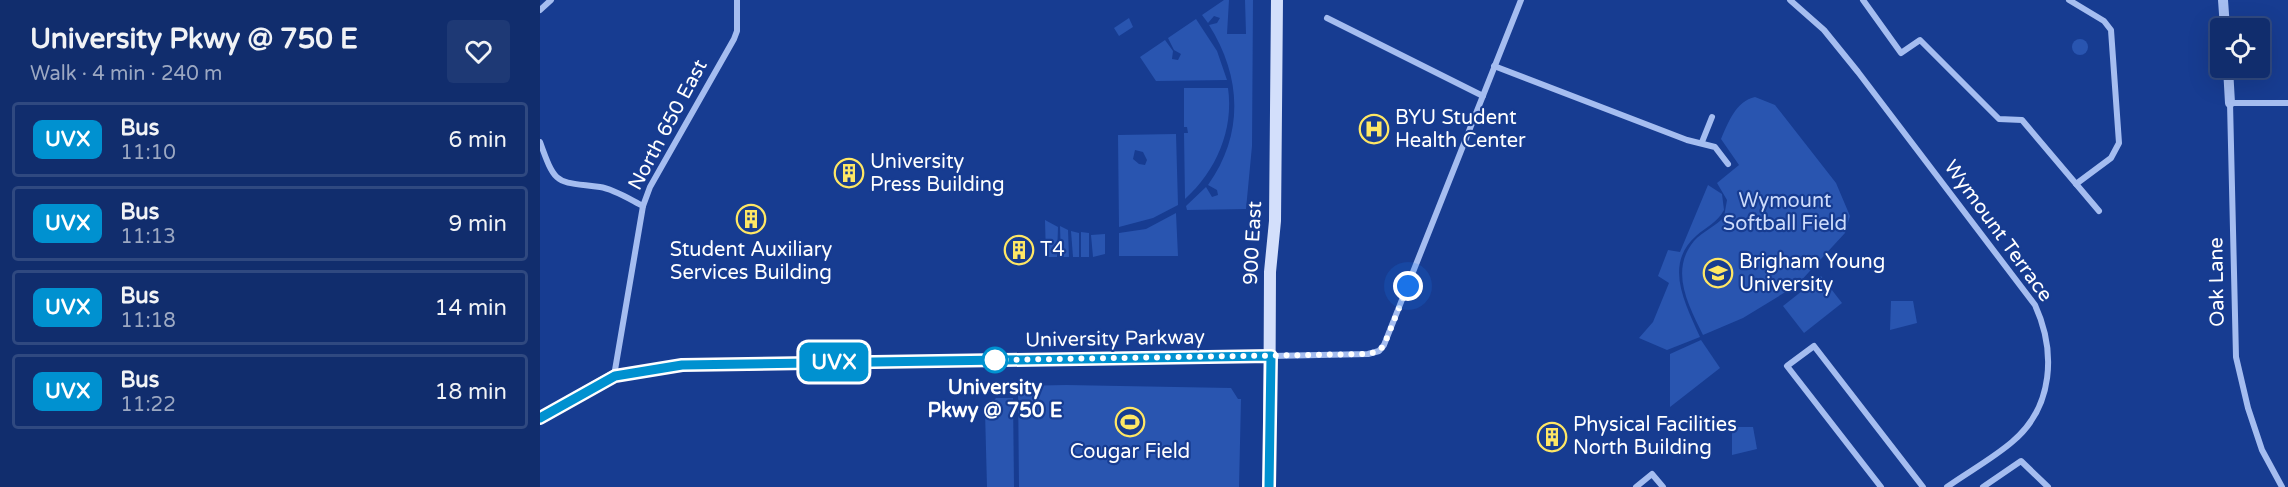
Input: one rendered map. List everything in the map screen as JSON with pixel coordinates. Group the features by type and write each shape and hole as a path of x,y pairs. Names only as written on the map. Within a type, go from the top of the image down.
{"main road":[{"name":"900 East","path":"1269,487 1270,273 1275,221 1277,0"},
{"name":"University Parkway","path":"540,418 615,376 666,367 708,364 1271,356"}],"street":[{"path":"540,10 550,0"},
{"name":"North 650 East","path":"615,376 644,206 650,187 737,31 737,0"},
{"path":"1327,18 1483,96 1521,0"},
{"name":"Wymount Terrace","path":"1790,0 1824,30 1858,72 2031,300 2043,322 2049,362 2047,381 2036,413 2012,442 1947,487"},
{"path":"1863,0 1901,53 1920,40 1999,119 2022,120 2099,211"},
{"path":"2069,0 2104,21 2111,30 2119,143 2111,158 2076,183"},
{"path":"2223,0 2224,18"},
{"path":"1494,66 1687,140 1702,142 1714,147 1728,164"},
{"name":"Oak Lane","path":"2229,78 2236,357 2248,408 2259,440 2282,487"},
{"name":"University Parkway","path":"1271,356 1368,354 1379,351 1387,340 1483,96"},
{"path":"2230,103 2288,103"},
{"path":"1702,142 1712,117"},
{"path":"540,142 548,165 558,180 568,184 602,187 644,206"},
{"path":"1881,487 1788,366 1814,346 1923,487"},
{"path":"1983,487 2020,461 2048,487"},
{"path":"1636,487 1652,474 1663,487"}],"green space":[{"path":"1224,0 1229,0 1227,34 1246,34 1245,0 1253,0 1252,146 1246,209 1187,210 1186,206 1206,187 1212,197 1218,195 1217,190 1208,185 1220,166 1233,126 1233,85 1220,45 1209,25 1217,23 1220,18 1214,16 1208,23 1202,15"},
{"path":"1129,18 1133,27 1119,36 1114,28"},
{"path":"1196,19 1217,51 1227,80 1156,81 1140,57 1165,40 1173,51 1172,59 1178,60 1181,54 1174,50 1168,38"},
{"path":"2077,39 2083,39 2088,47 2086,53 2077,55 2072,50 2072,44"},
{"path":"1184,88 1228,88 1229,104 1225,134 1214,163 1206,176 1185,199 1184,133 1188,133 1187,127 1184,127"},
{"name":"Wymount Softball Field","path":"1755,97 1775,105 1836,183 1850,216 1845,233 1797,285 1743,318 1703,335 1687,300 1682,276 1683,264 1694,241 1724,217 1727,200 1717,183 1739,165 1721,139 1738,108 1748,99"},
{"path":"1176,134 1178,205 1153,218 1119,227 1118,135","holes":["1135,150 1143,152 1147,160 1145,165 1133,159"]},
{"path":"1708,185 1722,194 1724,210 1686,247 1679,272 1684,299 1700,337 1667,350 1639,338 1653,322 1669,283 1658,276 1668,250 1680,252"},
{"path":"1176,213 1178,256 1119,256 1119,233 1146,229"},
{"path":"1045,220 1058,227 1057,257 1046,257"},
{"path":"1060,226 1068,230 1069,257 1061,257"},
{"path":"1071,231 1079,233 1079,257 1073,257"},
{"path":"1081,232 1089,233 1089,257 1081,257"},
{"path":"1105,234 1105,254 1093,257 1091,235"},
{"path":"1821,276 1842,303 1804,333 1783,306"},
{"path":"1891,301 1913,301 1917,323 1890,330"},
{"path":"1701,340 1720,368 1670,407 1670,354"},
{"name":"Cougar Field","path":"1018,386 1231,388 1238,399 1241,399 1239,487 1019,487"},
{"path":"996,398 1013,398 1014,487 987,487 985,411"},
{"path":"1732,427 1753,427 1757,449 1732,455"}],"bus line":[{"name":"UVX","path":"540,418 615,376 682,365 1271,356 1269,487"}],"place":[{"name":"BYU Student Health Center","path":"1374,129"},
{"name":"University Press Building","path":"849,173"},
{"name":"Student Auxiliary Services Building","path":"751,219"},
{"name":"T4","path":"1019,250"},
{"name":"Brigham Young University","path":"1718,273"},
{"name":"University Pkwy @ 750 E","path":"995,360"},
{"name":"Cougar Field","path":"1130,422"},
{"name":"Physical Facilities North Building","path":"1552,437"}],"route":[{"path":"995,360 1368,354 1379,351 1387,340 1408,286"}]}
